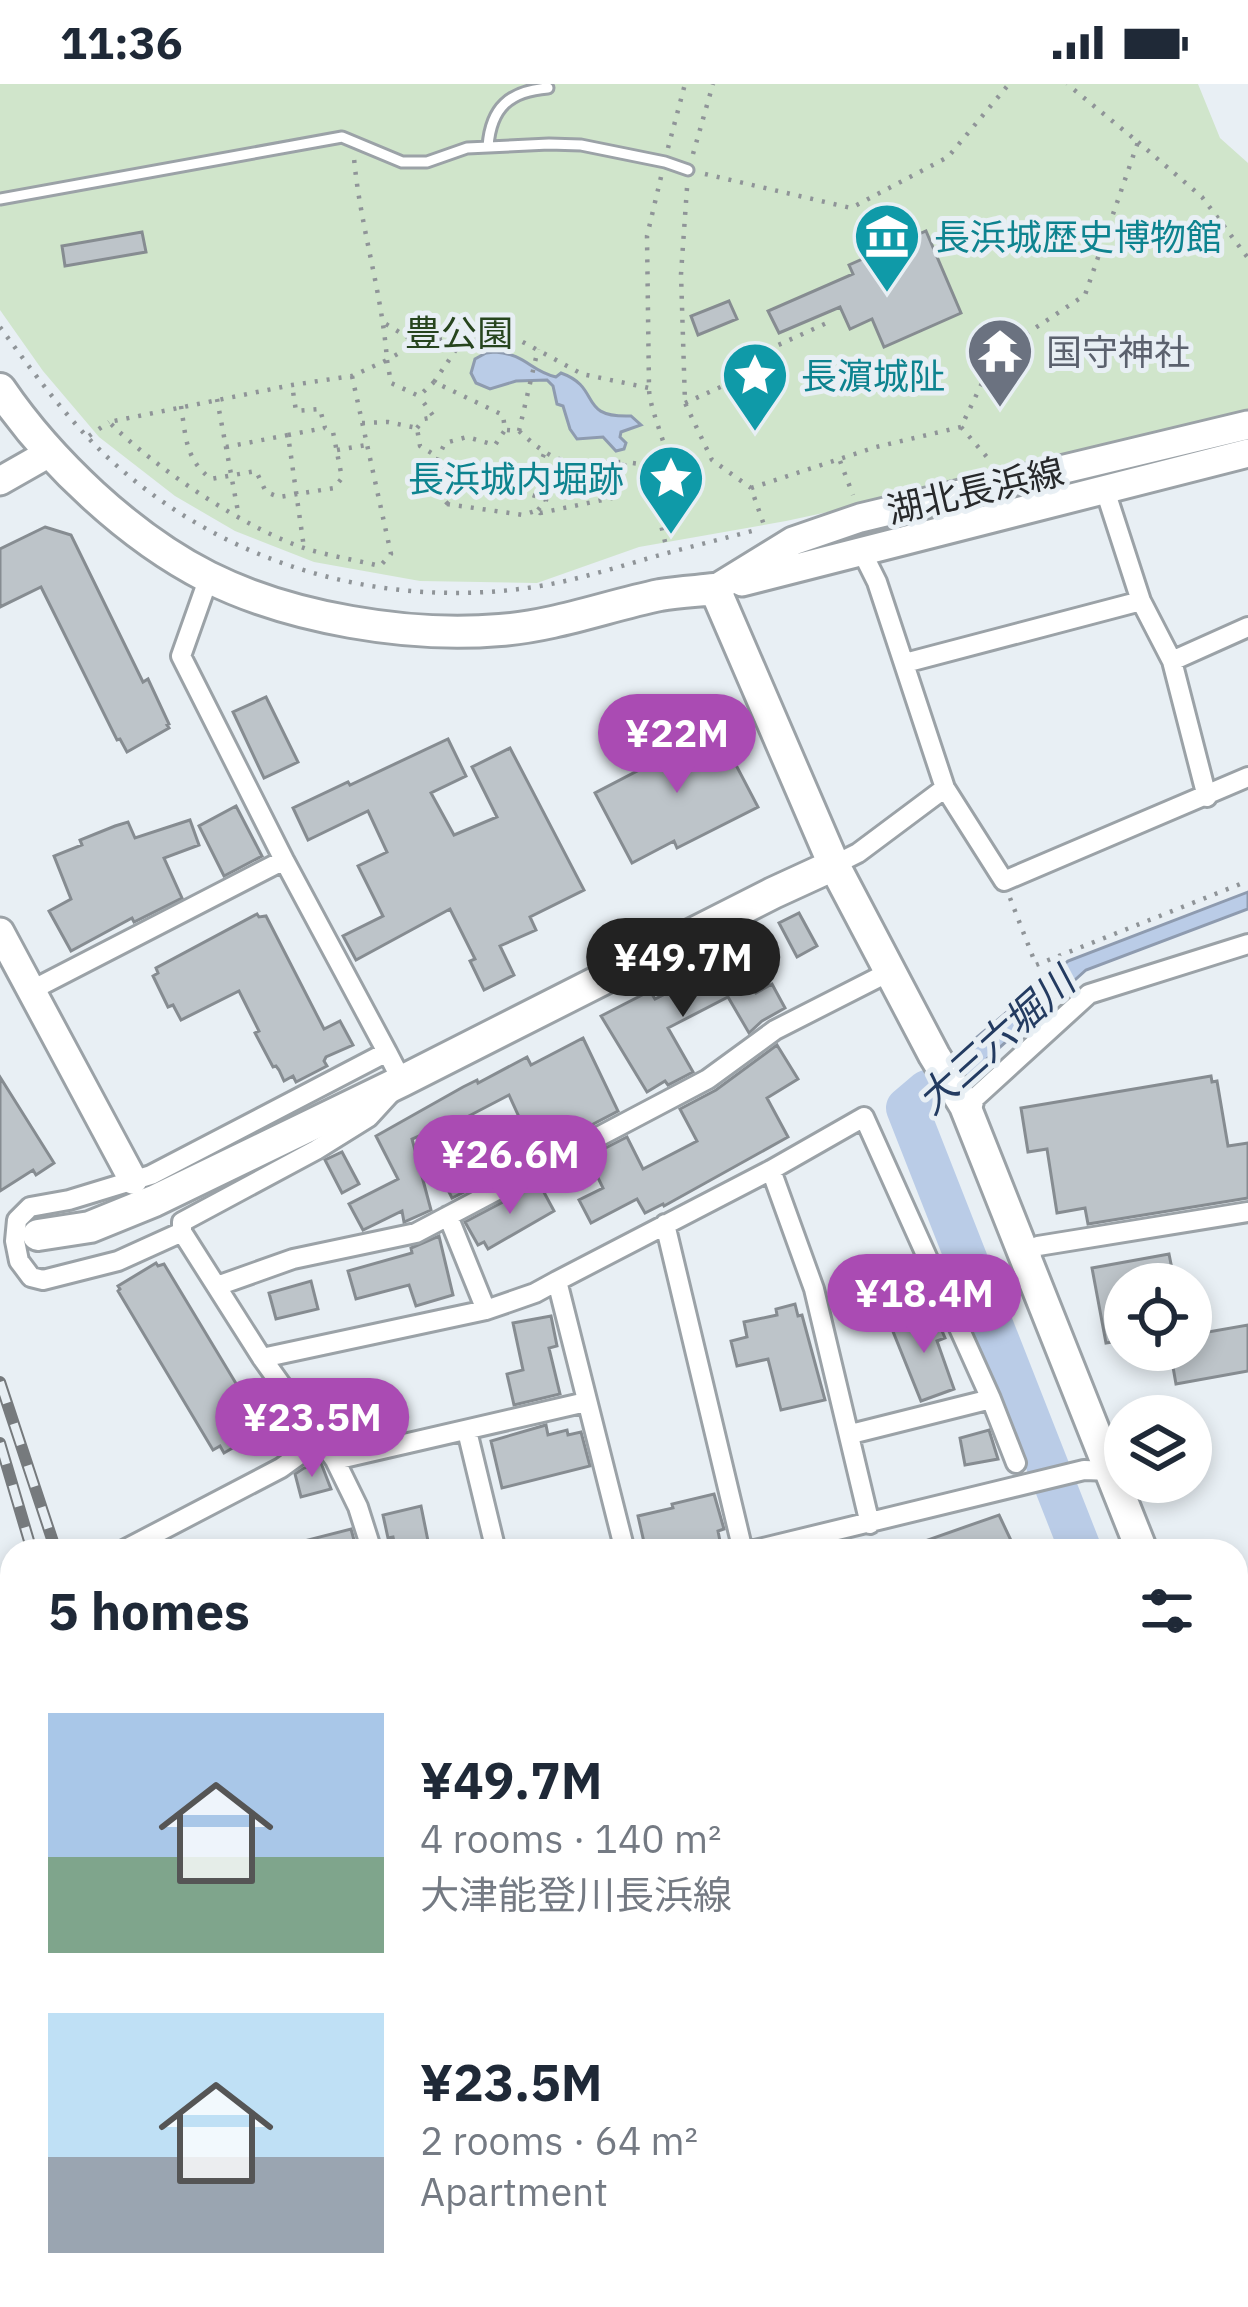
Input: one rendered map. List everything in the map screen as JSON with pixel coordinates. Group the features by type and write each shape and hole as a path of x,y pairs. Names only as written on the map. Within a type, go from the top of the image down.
{"main road":[{"path":"0,389 51,452 152,542 209,577 272,602 352,622 411,630 500,630 561,621 664,595 715,589 834,865 968,1111 1104,1452"},
{"name":"湖北長浜線","path":"715,589 793,541 860,518 1248,425"},
{"path":"0,481 51,452"},
{"name":"湖北長浜線","path":"715,589 1248,453"},
{"path":"38,1235 90,1227 154,1202 834,865"},
{"path":"0,932 134,1180"},
{"path":"1124,1503 1137,1539"}],"street":[{"path":"1105,490 1141,601 1172,661 1207,796"},
{"path":"862,552 877,581 945,788 1004,881 1248,777"},
{"path":"209,577 181,656 401,1082 369,1118 182,1222 182,1232 262,1358 335,1460 368,1539"},
{"path":"905,663 1141,601"},
{"path":"1172,661 1248,627"},
{"path":"834,865 858,853 945,788"},
{"path":"30,991 284,860"},
{"path":"968,1111 975,1098 1089,994 1248,944"},
{"path":"217,1286 293,1259 416,1233 708,1079 775,1030 889,972"},
{"path":"182,1232 118,1261 44,1280 31,1276 19,1261 15,1241 17,1220 30,1207 151,1175 387,1052"},
{"path":"262,1358 486,1310 536,1293 864,1117 1016,1463"},
{"path":"771,1170 814,1289 870,1524"},
{"path":"1026,1256 1038,1246 1248,1212"},
{"path":"448,1216 486,1310"},
{"path":"665,1224 744,1539"},
{"path":"557,1281 622,1539"},
{"path":"851,1434 991,1399"},
{"path":"335,1460 586,1402"},
{"path":"467,1431 493,1539"},
{"path":"145,1539 280,1468 321,1439"},
{"path":"802,1539 1084,1470 1104,1471"}],"lane":[{"path":"488,146 498,111 512,97 529,89 548,88"},
{"path":"0,199 342,137 402,162 440,160 467,148 488,146 581,146 688,170"}],"path":[{"path":"668,553 655,500 669,482 668,461 649,400 647,236 685,84"},
{"path":"0,327 104,454 162,503 220,538 328,579 435,592 544,586 768,525 751,488 712,460 685,403 681,274 688,170 712,84"},
{"path":"688,170 851,208 948,158 1009,84"},
{"path":"1067,84 1202,197 1248,258"},
{"path":"352,141 391,383 418,396 434,417 424,419 417,428 420,446 438,457"},
{"path":"961,427 996,354 1085,295 1138,142"},
{"path":"685,403 754,372 752,357 832,321"},
{"path":"384,322 417,343"},
{"path":"88,436 109,422 352,376 417,343 445,338 521,341 582,374 649,388"},
{"path":"418,396 434,382 464,338"},
{"path":"518,431 538,350"},
{"path":"109,422 138,451 238,517 304,548 380,566 391,554 352,376"},
{"path":"434,382 502,415 506,430 495,446 467,437 446,443 434,473 436,492 448,504 523,515 612,498 625,462"},
{"path":"292,385 296,411 320,409 325,428"},
{"path":"217,399 238,517"},
{"path":"181,406 189,451 196,467 211,478 256,471 266,492 280,497 334,488 342,478 333,431 325,428 226,447"},
{"path":"362,423 417,428"},
{"path":"751,488 875,447 961,427"},
{"path":"961,427 999,472"},
{"path":"506,430 518,431 544,454 565,463 648,465 668,461"},
{"path":"288,435 304,548"},
{"path":"337,450 366,445"},
{"path":"538,511 546,500 498,479 538,469 544,454"},
{"path":"840,460 855,501"},
{"path":"1004,881 1036,965 1248,880"}],"green space":[{"name":"豊公園","path":"0,84 1198,84 1220,138 1248,163 1248,415 921,492 639,547 537,583 420,581 314,562 235,531 175,496 99,437 0,310"}],"water":[{"path":"495,352 514,356 547,374 574,379 603,412 631,416 641,425 621,432 626,443 616,451 603,437 577,439 547,380 516,381 490,389 476,383 471,373 475,359"},
{"path":"1248,892 1248,909 1086,970 930,1110 927,1124 907,1139 891,1109 1068,961"}],"building":[{"path":"926,231 961,313 884,347 872,319 850,329 840,307 779,333 768,311 853,274 849,265"},
{"path":"142,232 146,252 65,266 62,246"},
{"path":"729,301 737,319 698,335 691,316"},
{"path":"45,527 71,535 143,682 148,679 169,724 127,752 41,587 0,607 0,549"},
{"path":"266,697 298,762 264,778 233,712"},
{"path":"715,725 758,807 677,848 674,841 632,863 595,793"},
{"path":"448,739 466,776 431,793 454,835 497,817 472,767 510,748 584,890 530,917 536,930 500,946 514,975 484,990 470,961 475,959 450,909 356,960 343,936 383,916 358,866 387,852 368,811 308,840 293,808"},
{"path":"236,806 262,856 224,876 199,826"},
{"path":"190,820 199,845 164,858 182,898 71,951 49,911 71,899 54,856 82,845 80,840 128,822 135,838"},
{"path":"799,913 817,946 797,957 779,923"},
{"path":"257,914 266,916 324,1029 340,1021 353,1045 326,1057 327,1066 296,1082 293,1076 284,1081 273,1067 239,991 181,1020 173,1005 168,1007 153,976 158,973 156,968"},
{"path":"736,958 756,993 772,984 785,1008 749,1033 728,997 668,1028 693,1072 647,1092 601,1016 650,991 655,999"},
{"path":"583,1038 618,1111 536,1154 509,1095 421,1141 419,1136 412,1139 431,1210 404,1222 402,1211 363,1230 349,1204 398,1179 376,1136 477,1080 527,1057 531,1065"},
{"path":"777,1045 798,1079 767,1098 788,1137 664,1206 645,1213 637,1199 591,1223 579,1200 603,1188 588,1157 627,1137 643,1169 697,1141 680,1109 716,1090"},
{"path":"1211,1076 1212,1082 1217,1081 1228,1146 1248,1143 1248,1198 1088,1224 1085,1208 1057,1213 1047,1149 1028,1152 1021,1108"},
{"path":"0,1077 54,1163 0,1191"},
{"path":"342,1152 359,1184 342,1193 325,1160"},
{"path":"482,1165 490,1179 452,1198 445,1184"},
{"path":"539,1183 554,1211 488,1249 484,1242 478,1245 465,1222"},
{"path":"439,1236 453,1295 416,1306 409,1285 356,1299 348,1271 412,1253 411,1248"},
{"path":"1169,1254 1171,1263 1120,1263"},
{"path":"156,1263 164,1264 258,1420 254,1422 260,1432 224,1453 220,1446 213,1450 118,1291 118,1286"},
{"path":"1104,1266 1104,1332 1092,1268"},
{"path":"311,1281 318,1309 276,1319 269,1293"},
{"path":"795,1304 825,1400 781,1410 768,1359 737,1366 731,1341 747,1337 744,1322 777,1315 776,1309"},
{"path":"934,1312 945,1338 937,1341 954,1389 921,1401 892,1329"},
{"path":"551,1316 557,1346 549,1348 560,1394 514,1405 507,1374 523,1370 513,1323"},
{"path":"1248,1325 1248,1371 1176,1384 1174,1371 1212,1371 1212,1331"},
{"path":"546,1425 548,1435 581,1432 590,1466 502,1488 491,1441"},
{"path":"989,1430 998,1459 965,1465 960,1438"},
{"path":"321,1463 331,1489 301,1497 295,1474"},
{"path":"714,1494 724,1529 718,1531 720,1539 643,1539 638,1516 673,1508 672,1504"},
{"path":"421,1506 428,1539 388,1538 383,1515"},
{"path":"999,1515 1010,1539 931,1539"},
{"path":"351,1529 354,1539 312,1539"}],"waterway":[{"name":"大三六堀川","path":"927,1091 907,1108 1076,1539"}],"railway":[{"path":"0,1382 52,1539"},
{"path":"0,1443 28,1539"}],"place":[{"name":"長浜城歴史博物館","path":"887,295"},
{"name":"国守神社","path":"1000,410"},
{"name":"長濵城阯","path":"755,434"},
{"name":"長浜城内堀跡","path":"671,537"}]}
